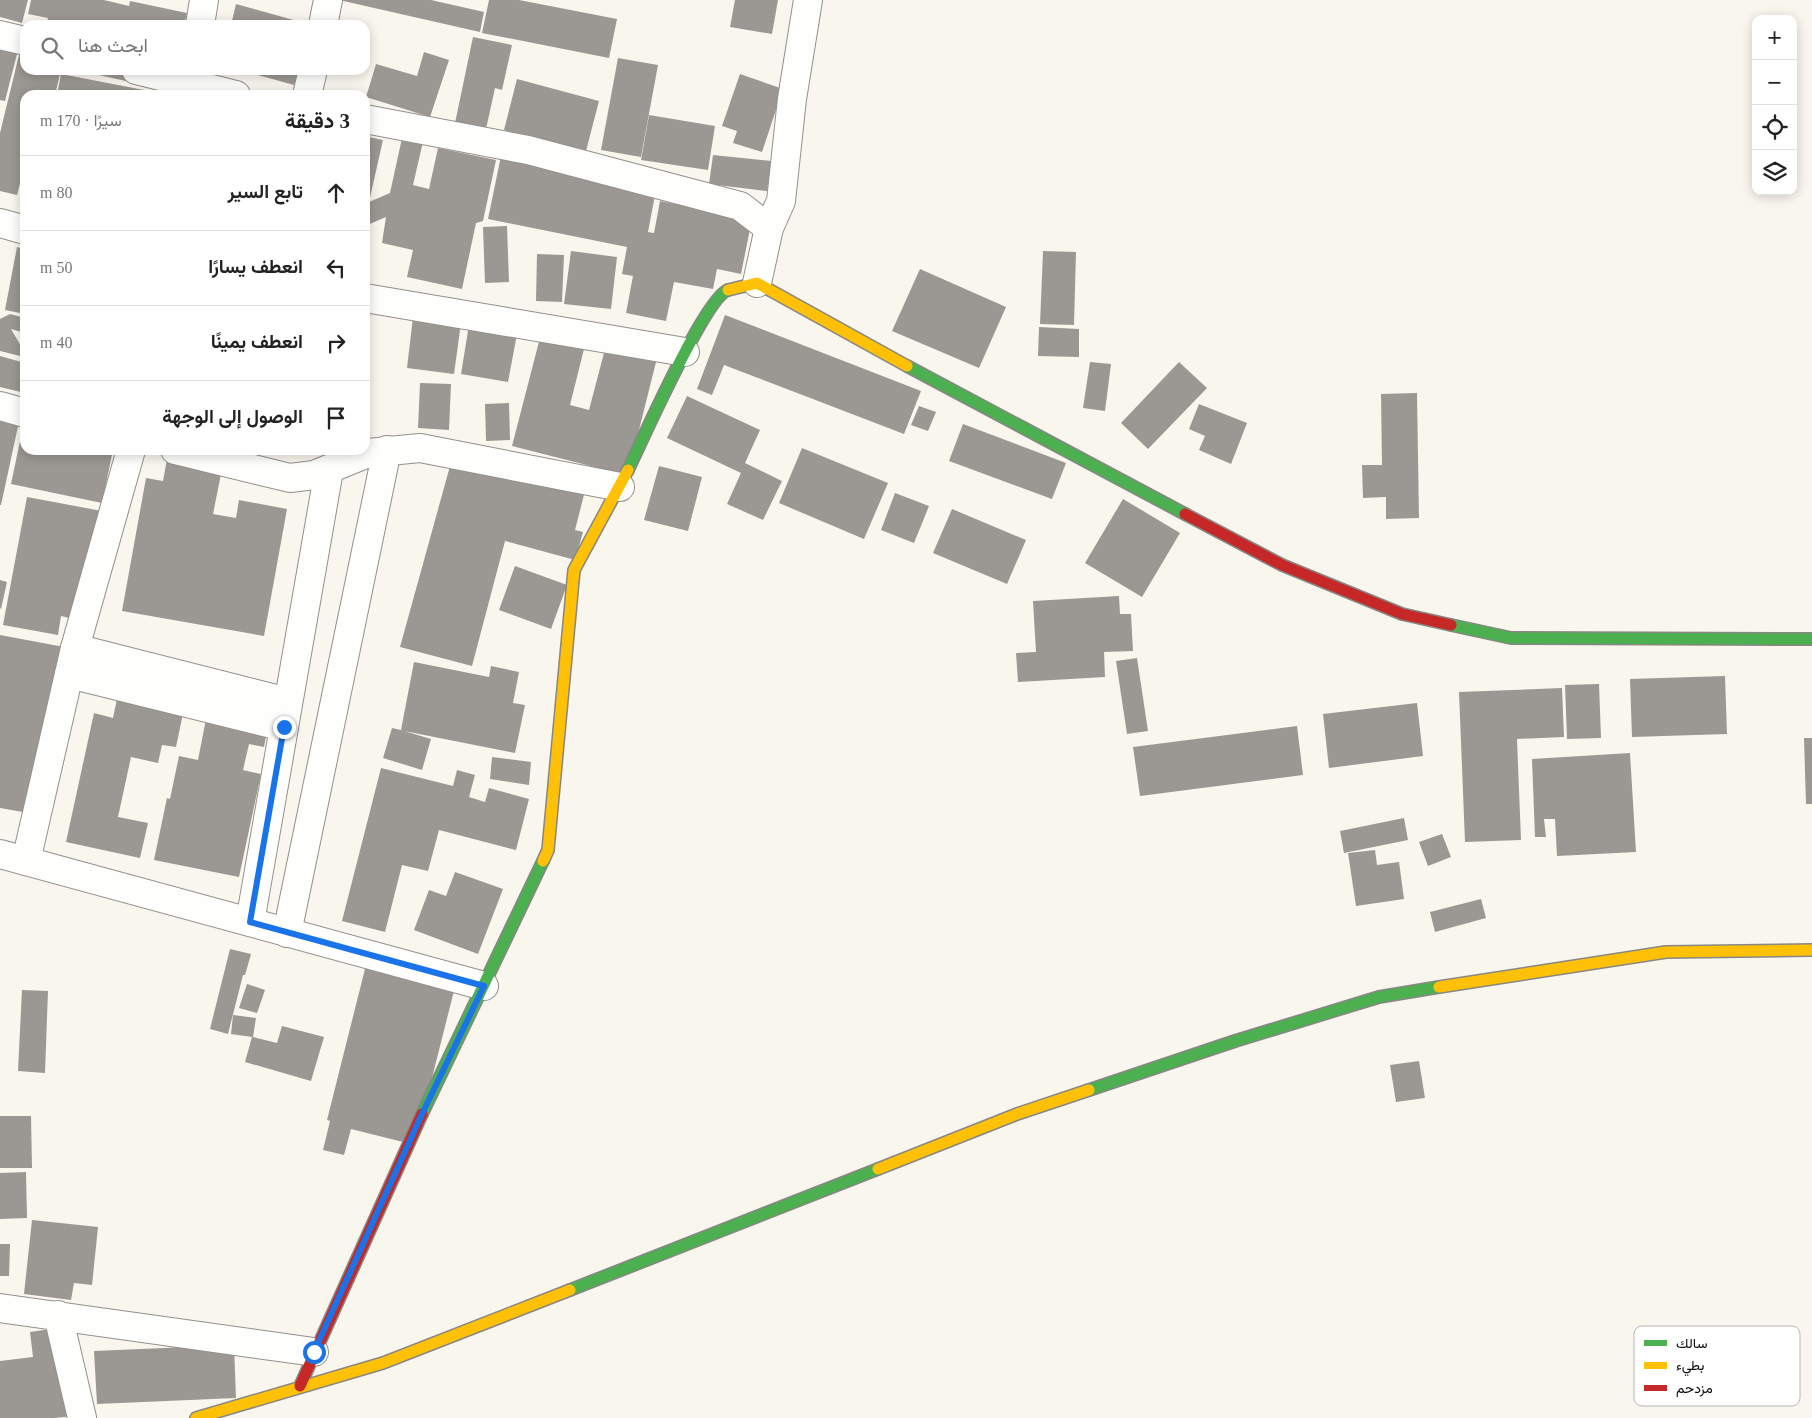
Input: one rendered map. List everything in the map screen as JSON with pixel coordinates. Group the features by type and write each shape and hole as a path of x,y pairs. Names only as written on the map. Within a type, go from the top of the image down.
{"street":[{"path":"201,20 204,0"},
{"path":"324,20 328,0"},
{"path":"757,283 769,228 781,201 792,99 808,0"},
{"path":"0,35 20,40"},
{"path":"176,75 192,77 216,90"},
{"path":"308,90 312,75"},
{"path":"370,120 528,150 740,206 769,228"},
{"path":"0,223 20,229"},
{"path":"300,1386 422,1114 548,850 566,680 574,570 620,487 685,352 710,306 725,291 757,283 1012,423 1282,565 1402,614 1511,638 1812,640"},
{"path":"370,299 685,352"},
{"path":"0,406 20,412"},
{"path":"370,453 420,448 620,487"},
{"path":"288,933 387,450"},
{"path":"26,861 75,648 130,455"},
{"path":"196,455 290,478 314,475 363,455"},
{"path":"250,922 329,470"},
{"path":"75,648 286,714"},
{"path":"69,674 286,714"},
{"path":"0,854 484,986"},
{"path":"196,1418 383,1363 1017,1114 1235,1041 1379,998 1518,974 1666,952 1812,950"},
{"path":"0,1308 314,1352"},
{"path":"58,1315 82,1418"}],"building":[{"path":"0,0 28,0 23,20 20,20 20,22 0,17"},
{"path":"31,0 104,0 129,6 130,1 187,13 185,20 47,20 48,18 28,14"},
{"path":"339,0 431,0 484,12 480,32"},
{"path":"489,0 519,0 617,19 609,58 482,33"},
{"path":"735,0 778,0 772,34 730,27"},
{"path":"236,4 294,20 232,20"},
{"path":"473,37 512,45 502,90 495,88 486,129 455,123"},
{"path":"0,45 18,50 5,101 0,100"},
{"path":"20,51 20,75 60,75 56,90 20,90 20,184 17,195 0,191 0,133"},
{"path":"424,52 449,60 430,117 370,98 370,90 368,90 376,64 417,76"},
{"path":"618,58 658,65 641,157 601,150"},
{"path":"740,74 783,89 762,152 733,143 737,131 722,126"},
{"path":"61,75 66,75 144,90 58,90"},
{"path":"99,75 132,75 130,82"},
{"path":"258,75 297,75 294,85"},
{"path":"517,79 599,101 586,151 504,130"},
{"path":"649,115 715,126 708,170 641,160"},
{"path":"404,129 425,133 413,185 429,189 438,148 496,160 483,221 476,223 462,289 407,277 413,250 382,243 386,217 370,224 370,202 390,193"},
{"path":"370,137 383,140 370,198"},
{"path":"713,155 771,161 767,191 709,184"},
{"path":"501,156 655,195 648,232 654,233 660,201 752,219 741,274 717,269 713,289 674,282 666,321 626,313 633,276 622,274 627,247 488,219"},
{"path":"507,226 509,282 485,283 483,227"},
{"path":"17,247 20,248 20,313 5,310"},
{"path":"571,251 617,257 611,309 564,304"},
{"path":"1043,251 1076,252 1074,325 1040,324"},
{"path":"537,254 564,255 562,302 536,301"},
{"path":"920,269 1006,307 979,368 892,331"},
{"path":"10,314 20,317 20,332 11,329 20,344 20,356 0,351 0,319"},
{"path":"725,315 921,391 904,434 724,365 712,395 697,389"},
{"path":"413,317 461,323 454,374 407,368"},
{"path":"469,325 517,334 508,382 461,374"},
{"path":"1039,327 1079,329 1079,357 1038,356"},
{"path":"542,330 586,341 570,405 589,410 605,349 656,362 639,430 622,474 512,446"},
{"path":"0,356 20,362 20,392 0,387"},
{"path":"1090,362 1111,364 1105,411 1083,408"},
{"path":"1179,362 1207,388 1148,449 1121,423"},
{"path":"420,383 451,384 449,430 418,428"},
{"path":"1417,393 1419,518 1386,519 1386,497 1363,498 1362,465 1382,465 1381,394"},
{"path":"687,396 760,430 745,463 782,481 763,520 727,504 741,473 667,438"},
{"path":"509,403 510,440 486,441 485,404"},
{"path":"1199,404 1247,423 1231,464 1199,450 1205,436 1189,429"},
{"path":"919,406 936,412 928,431 911,425"},
{"path":"0,413 20,417 1,505 0,505"},
{"path":"963,424 1066,463 1052,499 949,461"},
{"path":"20,441 20,455 112,455 102,503 11,484"},
{"path":"455,448 587,483 575,530 583,532 575,560 505,541 472,666 400,647"},
{"path":"802,448 888,483 864,539 779,503"},
{"path":"167,459 222,469 213,514 236,518 239,500 287,509 264,636 122,611 146,478 163,481"},
{"path":"659,466 702,477 688,531 644,520"},
{"path":"895,493 929,506 914,543 881,530"},
{"path":"27,497 102,511 82,621 61,616 58,635 3,625"},
{"path":"1123,499 1180,533 1142,597 1085,563"},
{"path":"952,509 1026,540 1007,584 933,553"},
{"path":"515,566 567,585 551,629 499,610"},
{"path":"0,580 7,582 1,609 0,608"},
{"path":"1119,596 1120,614 1131,614 1133,651 1104,652 1105,677 1018,682 1016,653 1036,652 1033,601"},
{"path":"0,635 64,647 34,814 0,808"},
{"path":"1137,658 1148,731 1127,734 1116,661"},
{"path":"414,662 489,677 491,666 519,672 513,703 525,705 515,753 404,731 431,739 422,770 383,758 392,728 401,730"},
{"path":"1725,676 1727,734 1632,737 1630,679"},
{"path":"1599,684 1601,738 1567,739 1565,685"},
{"path":"1562,688 1564,737 1517,739 1521,840 1465,842 1459,692"},
{"path":"119,689 185,704 176,747 162,745 158,763 131,757 118,817 148,823 140,858 66,842 94,713 113,718"},
{"path":"1417,703 1423,756 1329,768 1323,714"},
{"path":"206,719 267,731 264,747 249,744 243,770 261,774 239,877 154,860 167,798 170,799 179,756 198,760"},
{"path":"1297,726 1303,775 1140,796 1133,747"},
{"path":"1804,738 1812,738 1812,804 1806,804"},
{"path":"1630,753 1636,852 1557,856 1555,819 1544,819 1546,837 1535,837 1532,759"},
{"path":"492,757 531,762 529,785 490,779"},
{"path":"381,768 453,786 457,770 475,775 469,797 485,802 489,788 529,799 516,850 439,830 428,871 402,865 385,932 342,921"},
{"path":"1404,818 1408,840 1344,853 1340,831"},
{"path":"1442,834 1451,857 1428,866 1419,842"},
{"path":"1375,850 1377,865 1399,862 1404,899 1356,906 1348,853"},
{"path":"455,872 503,889 478,954 414,930 429,890 446,896"},
{"path":"1481,899 1486,918 1435,932 1430,912"},
{"path":"230,949 251,954 245,975 243,975 228,1034 210,1029"},
{"path":"368,957 457,979 415,1145 351,1129 344,1155 323,1150 330,1121 327,1120"},
{"path":"247,984 265,990 257,1013 239,1008"},
{"path":"22,990 48,991 45,1073 18,1071"},
{"path":"233,1015 256,1018 253,1037 277,1043 282,1026 324,1037 311,1081 245,1062 252,1037 231,1034"},
{"path":"1419,1061 1425,1098 1396,1102 1390,1065"},
{"path":"0,1116 31,1116 32,1168 0,1168"},
{"path":"26,1172 27,1218 0,1219 0,1173"},
{"path":"32,1220 98,1227 92,1285 74,1283 71,1300 24,1294"},
{"path":"0,1244 10,1244 9,1276 0,1276"},
{"path":"71,1326 82,1415 55,1418 0,1418 0,1361 33,1357 30,1332"},
{"path":"234,1345 236,1398 97,1404 94,1351"}],"traffic: fast":[{"path":"628,470 690,343 705,317 718,299 728,290"},
{"path":"907,366 1185,514"},
{"path":"1451,625 1511,638 1812,639"},
{"path":"422,1114 543,861"},
{"path":"1089,1090 1235,1041 1379,997 1439,987"},
{"path":"570,1290 878,1169"}],"traffic: slow":[{"path":"728,290 757,283 907,366"},
{"path":"543,861 548,850 574,570 628,470"},
{"path":"1439,987 1666,952 1812,950"},
{"path":"878,1169 1017,1114 1089,1090"},
{"path":"196,1418 383,1363 570,1290"}],"traffic: jam":[{"path":"1185,514 1282,565 1402,614 1451,625"},
{"path":"300,1386 422,1114"}],"route":[{"path":"284,727 250,922 484,986 422,1114 314,1352"}]}
